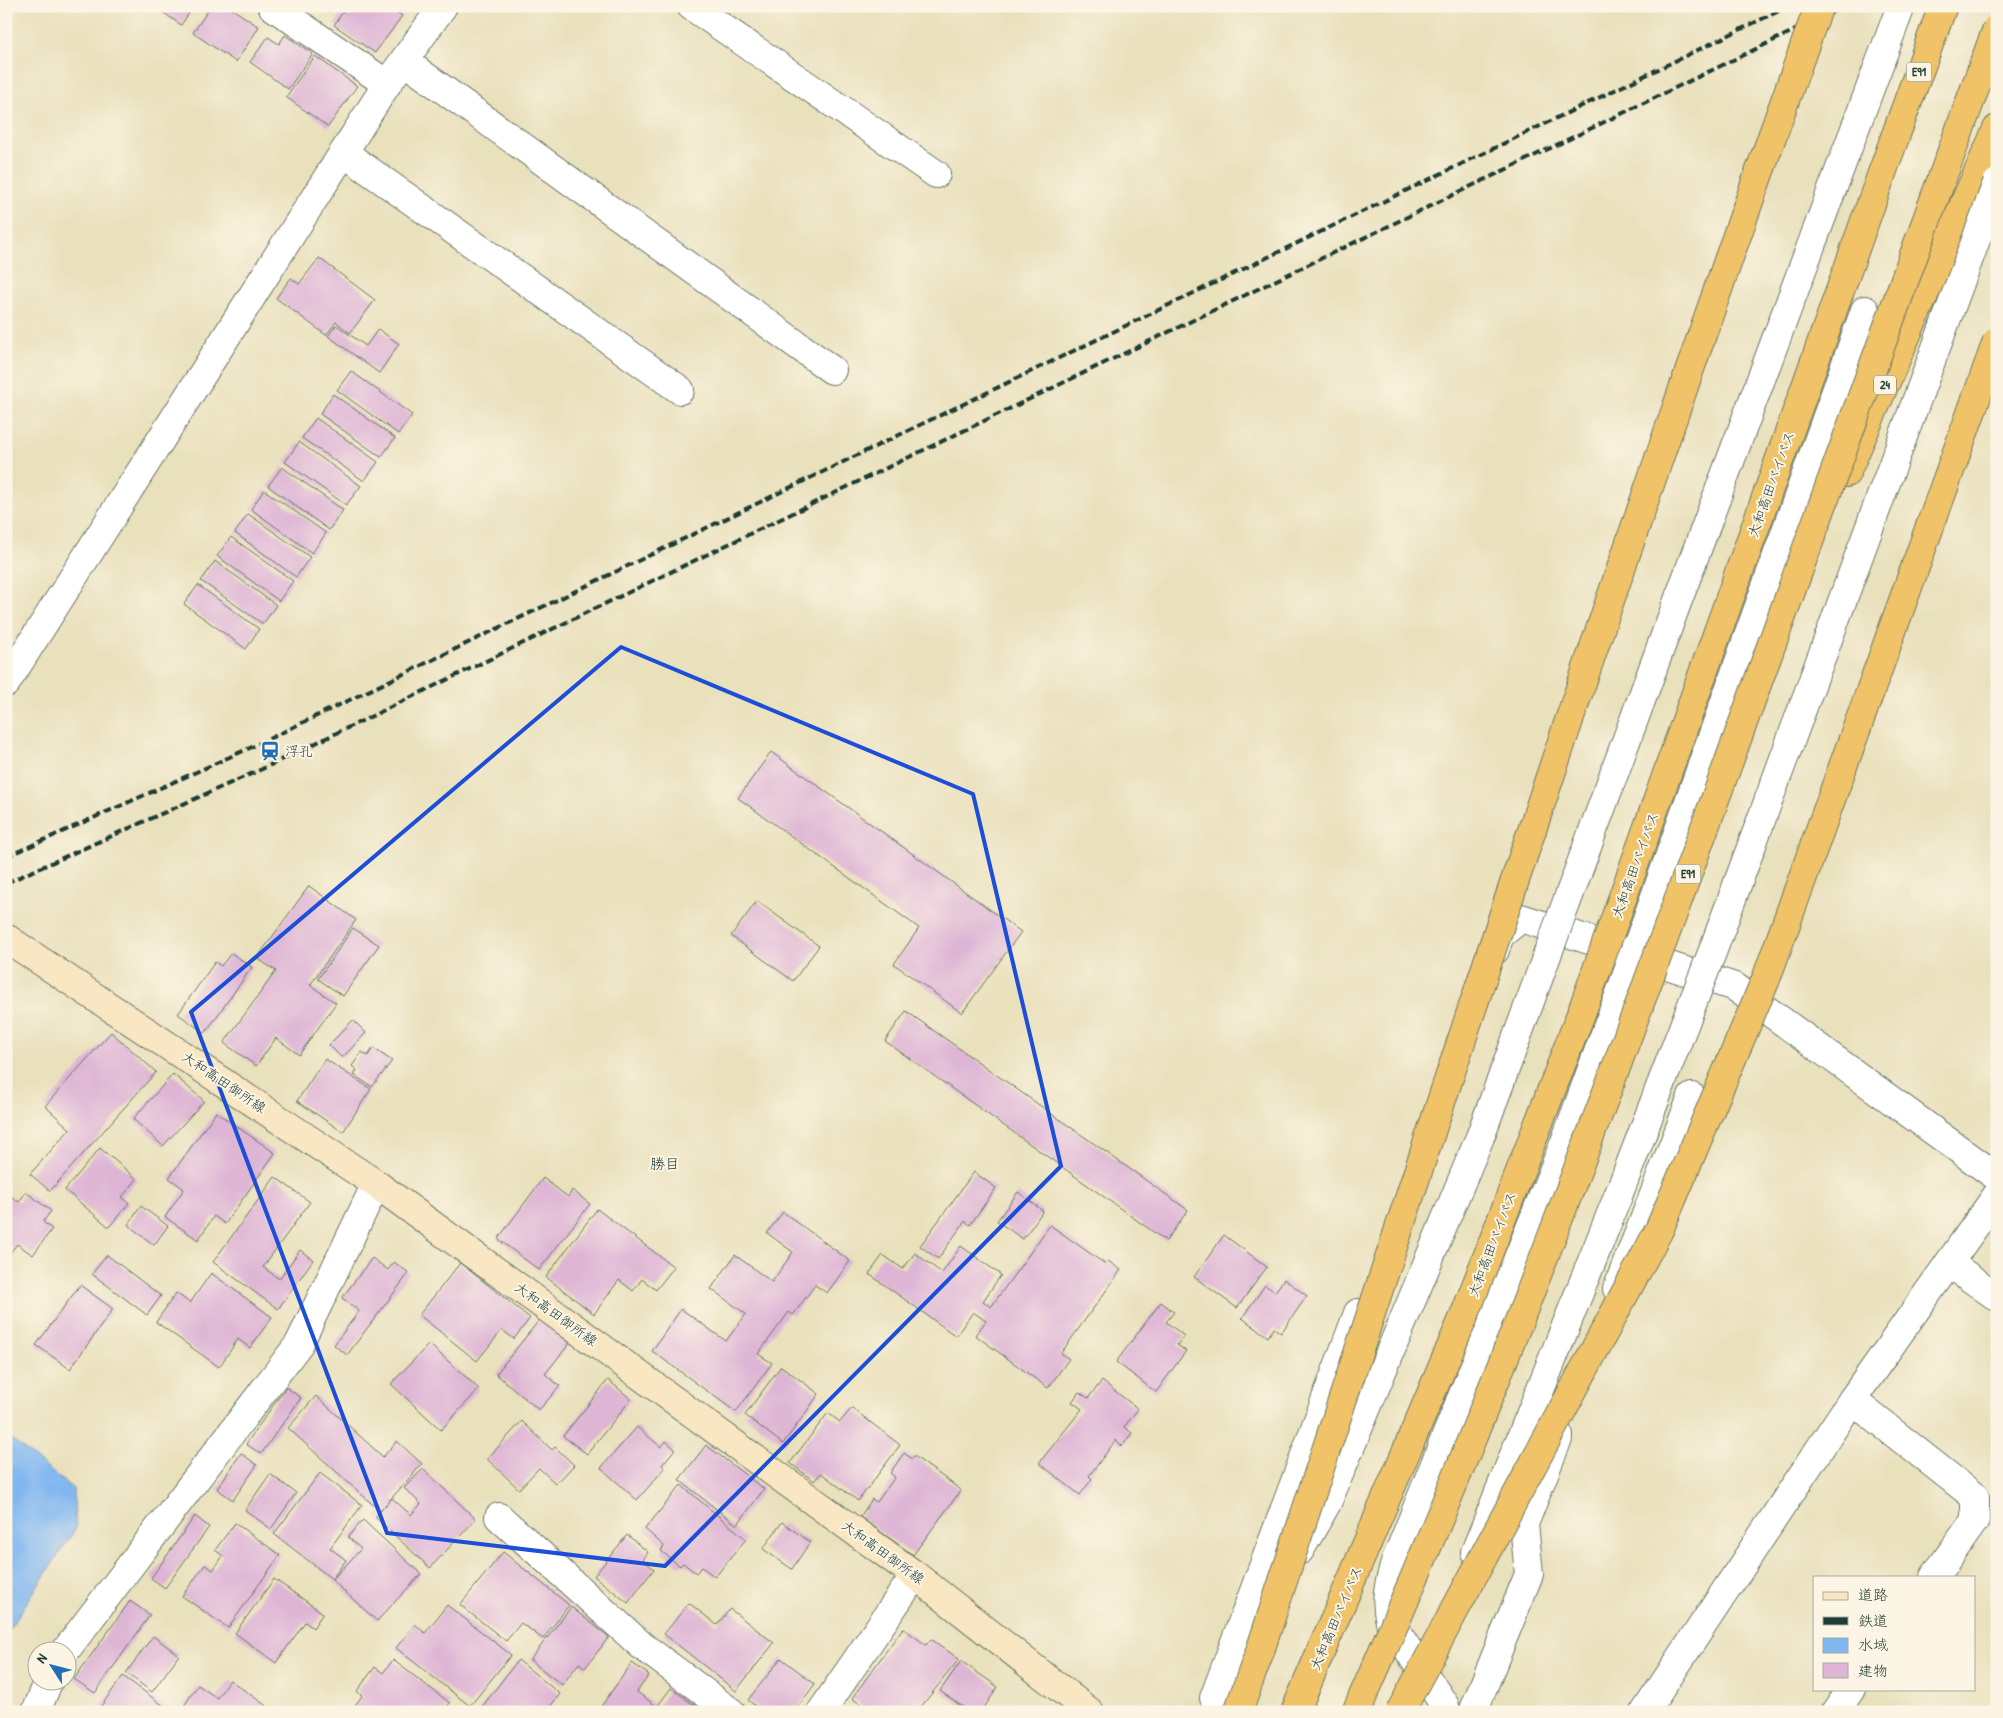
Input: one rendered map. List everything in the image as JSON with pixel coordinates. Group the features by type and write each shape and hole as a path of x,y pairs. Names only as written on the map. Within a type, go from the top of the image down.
{"highway":[{"path":"1238,1712 1509,892 1757,178 1819,6"},
{"path":"1895,138 1924,6"},
{"name":"大和高田バイパス","path":"1295,1712 1465,1314 1582,1011 1943,6"},
{"name":"E91","path":"1356,1712 1402,1609 1525,1302 1636,1016 1997,28"},
{"name":"24","path":"1773,640 1997,129"},
{"path":"1400,1712 1659,1230 1766,979 1997,341"}],"main road":[{"name":"大和高田御所線","path":"6,938 376,1184 914,1575 1090,1712"}],"street":[{"path":"272,6 388,84"},
{"path":"6,682 388,84 442,6"},
{"path":"691,6 936,174"},
{"path":"1210,1705 1327,1503 1480,1137 1900,6"},
{"path":"404,61 832,370"},
{"path":"344,153 680,390"},
{"path":"1446,1709 1442,1675 1443,1646 1448,1623 1618,1196 1713,950 1817,663 1997,183"},
{"path":"1446,1709 1390,1622 1386,1606 1388,1586 1396,1560 1564,1144 1634,955 1865,310"},
{"path":"1210,1705 1500,934 1521,918 1735,987 1997,1177"},
{"path":"1473,1712 1528,1574 1524,1524 1692,1097"},
{"path":"74,1640 299,1344 376,1184"},
{"path":"1645,1712 1852,1400 1997,1195"},
{"path":"1948,1263 1997,1297"},
{"path":"1852,1400 1976,1497 1975,1520 1935,1576"},
{"path":"500,1517 641,1644 731,1712"},
{"path":"821,1712 914,1575"},
{"path":"36,1712 45,1690"},
{"path":"1835,1712 1850,1690"}],"highlighted area":[{"path":"621,647 973,794 1061,1166 665,1566 387,1533 191,1012"}],"water":[{"path":"6,1435 73,1489 76,1528 6,1634"}],"building":[{"path":"154,6 194,6 181,25"},
{"path":"211,6 228,6 259,27 236,62 193,33"},
{"path":"322,6 334,6 330,12"},
{"path":"347,6 388,6 402,16 375,53 334,25"},
{"path":"285,35 313,54 288,89 250,62 268,37 279,44"},
{"path":"315,56 357,86 328,127 286,97"},
{"path":"319,258 375,300 350,333 336,322 326,335 276,298 291,278 299,284"},
{"path":"336,325 366,346 378,329 399,344 379,373 328,336"},
{"path":"351,371 412,415 398,434 337,390"},
{"path":"333,394 395,438 381,457 320,414"},
{"path":"316,418 378,462 364,481 302,438"},
{"path":"299,442 361,486 346,505 285,462"},
{"path":"282,467 343,510 329,530 268,486"},
{"path":"264,490 326,533 312,553 251,509"},
{"path":"248,514 310,557 296,577 235,533"},
{"path":"231,537 293,581 279,601 217,556"},
{"path":"215,561 276,605 263,624 201,581"},
{"path":"198,585 259,629 246,649 184,604"},
{"path":"771,752 1021,932 962,1013 894,964 919,928 738,798"},
{"path":"309,886 356,920 310,985 336,1003 299,1055 276,1038 256,1066 224,1043 276,971 257,958"},
{"path":"757,901 819,946 793,981 731,936"},
{"path":"353,928 379,945 343,996 318,979"},
{"path":"231,953 252,967 205,1033 178,1014 215,962 221,966"},
{"path":"906,1011 1188,1210 1166,1241 885,1041"},
{"path":"353,1020 366,1033 342,1058 329,1045"},
{"path":"111,1032 156,1072 50,1191 30,1174 70,1129 45,1106"},
{"path":"373,1048 392,1061 372,1087 354,1075 357,1070 352,1066 362,1052 368,1056"},
{"path":"325,1059 371,1089 343,1132 297,1101"},
{"path":"173,1074 204,1101 163,1146 133,1119"},
{"path":"216,1112 275,1153 225,1224 214,1216 198,1240 165,1217 184,1189 169,1178"},
{"path":"100,1148 137,1179 122,1197 129,1203 109,1227 65,1190"},
{"path":"974,1172 996,1188 970,1225 965,1221 938,1259 920,1246"},
{"path":"275,1177 310,1202 263,1267 279,1279 300,1250 313,1260 278,1309 213,1262"},
{"path":"543,1178 568,1197 572,1190 590,1204 539,1270 498,1239"},
{"path":"26,1192 51,1211 43,1222 52,1229 33,1255 17,1244 6,1258 6,1193 19,1202"},
{"path":"1018,1192 1043,1211 1023,1239 997,1221"},
{"path":"141,1206 168,1226 154,1245 128,1225"},
{"path":"597,1209 674,1267 656,1290 642,1279 633,1291 619,1280 594,1314 546,1277"},
{"path":"783,1212 850,1261 827,1293 815,1285 793,1315 789,1312 758,1354 772,1363 736,1412 652,1351 681,1309 726,1341 746,1314 711,1289 735,1255 772,1282 793,1252 767,1233"},
{"path":"1050,1225 1105,1264 1108,1261 1121,1270 1061,1353 1069,1359 1048,1388 975,1335 986,1321 973,1312 956,1336 869,1274 883,1255 903,1269 915,1253 942,1273 961,1246 1001,1275 983,1301 991,1307"},
{"path":"1224,1235 1267,1267 1237,1308 1194,1277"},
{"path":"107,1255 161,1296 147,1315 92,1274"},
{"path":"372,1258 388,1270 394,1262 409,1273 347,1355 334,1345 359,1311 342,1298"},
{"path":"460,1263 530,1318 514,1339 502,1330 477,1361 419,1315"},
{"path":"211,1273 272,1317 250,1348 238,1339 219,1367 156,1322 176,1293 190,1303"},
{"path":"1284,1279 1307,1296 1281,1333 1274,1328 1268,1337 1242,1318 1265,1285 1275,1292"},
{"path":"80,1285 113,1309 70,1369 36,1345"},
{"path":"1161,1302 1174,1312 1166,1322 1184,1336 1177,1345 1186,1351 1156,1392 1116,1362"},
{"path":"540,1319 570,1343 545,1374 560,1386 539,1410 496,1374"},
{"path":"429,1344 479,1389 441,1430 391,1384"},
{"path":"781,1366 819,1394 783,1444 745,1415"},
{"path":"608,1380 631,1399 587,1454 563,1436"},
{"path":"1102,1381 1138,1409 1124,1427 1132,1433 1122,1446 1116,1440 1089,1476 1092,1479 1080,1495 1039,1463 1082,1409 1072,1402 1079,1392 1088,1398"},
{"path":"286,1387 301,1398 261,1454 246,1444"},
{"path":"316,1396 383,1457 397,1441 422,1464 380,1511 288,1428"},
{"path":"852,1408 900,1445 858,1501 821,1473 814,1481 790,1463 828,1413 840,1422"},
{"path":"522,1421 552,1450 555,1447 574,1465 556,1484 539,1468 519,1489 487,1459"},
{"path":"637,1427 661,1447 666,1441 675,1449 662,1465 665,1468 637,1500 601,1468"},
{"path":"706,1445 764,1489 737,1525 679,1480"},
{"path":"241,1453 257,1465 233,1500 217,1489"},
{"path":"904,1453 912,1459 914,1456 961,1490 913,1555 860,1517 872,1499 877,1502 895,1477 890,1473"},
{"path":"423,1469 476,1519 430,1568 375,1517 392,1498 411,1515 421,1504 404,1488"},
{"path":"320,1473 362,1505 330,1548 346,1560 332,1579 274,1534"},
{"path":"270,1474 296,1493 271,1529 245,1510"},
{"path":"681,1485 746,1539 715,1577 702,1567 696,1573 683,1563 680,1566 661,1551 664,1546 645,1529"},
{"path":"195,1516 209,1527 165,1588 151,1578"},
{"path":"363,1520 421,1574 377,1621 332,1580 361,1549 348,1537"},
{"path":"782,1522 810,1542 792,1569 763,1549"},
{"path":"235,1523 280,1555 228,1628 182,1596 205,1565 213,1570 223,1556 215,1550"},
{"path":"627,1535 648,1552 643,1560 654,1569 628,1603 594,1576"},
{"path":"503,1552 569,1605 543,1639 521,1623 506,1641 460,1605"},
{"path":"274,1579 323,1613 313,1628 305,1622 276,1663 235,1633"},
{"path":"130,1601 150,1615 95,1693 78,1682 78,1673"},
{"path":"689,1603 717,1625 730,1609 774,1643 736,1691 664,1634"},
{"path":"447,1605 511,1655 470,1706 396,1648 415,1624 425,1633"},
{"path":"571,1607 609,1637 585,1668 579,1663 562,1685 530,1660"},
{"path":"903,1628 926,1645 931,1639 959,1659 917,1712 870,1712 852,1698"},
{"path":"153,1636 179,1655 152,1692 126,1673"},
{"path":"781,1658 815,1684 794,1712 763,1712 748,1700"},
{"path":"393,1660 450,1703 443,1712 350,1712 362,1696 357,1691 375,1667 383,1673"},
{"path":"518,1660 560,1694 546,1712 478,1712"},
{"path":"961,1661 998,1687 981,1712 970,1712 940,1691"},
{"path":"632,1663 649,1675 637,1692 655,1705 650,1712 597,1712"},
{"path":"123,1676 172,1712 109,1712 101,1706"},
{"path":"230,1680 275,1712 192,1712 184,1706 198,1685 217,1698"},
{"path":"671,1688 694,1705 689,1712 653,1712"}],"railway":[{"path":"6,857 252,747 1789,6"},
{"path":"6,883 262,769 1845,6"}],"place":[{"name":"浮孔","path":"270,751"}],"district":[{"name":"勝目","path":"665,1164"}]}
